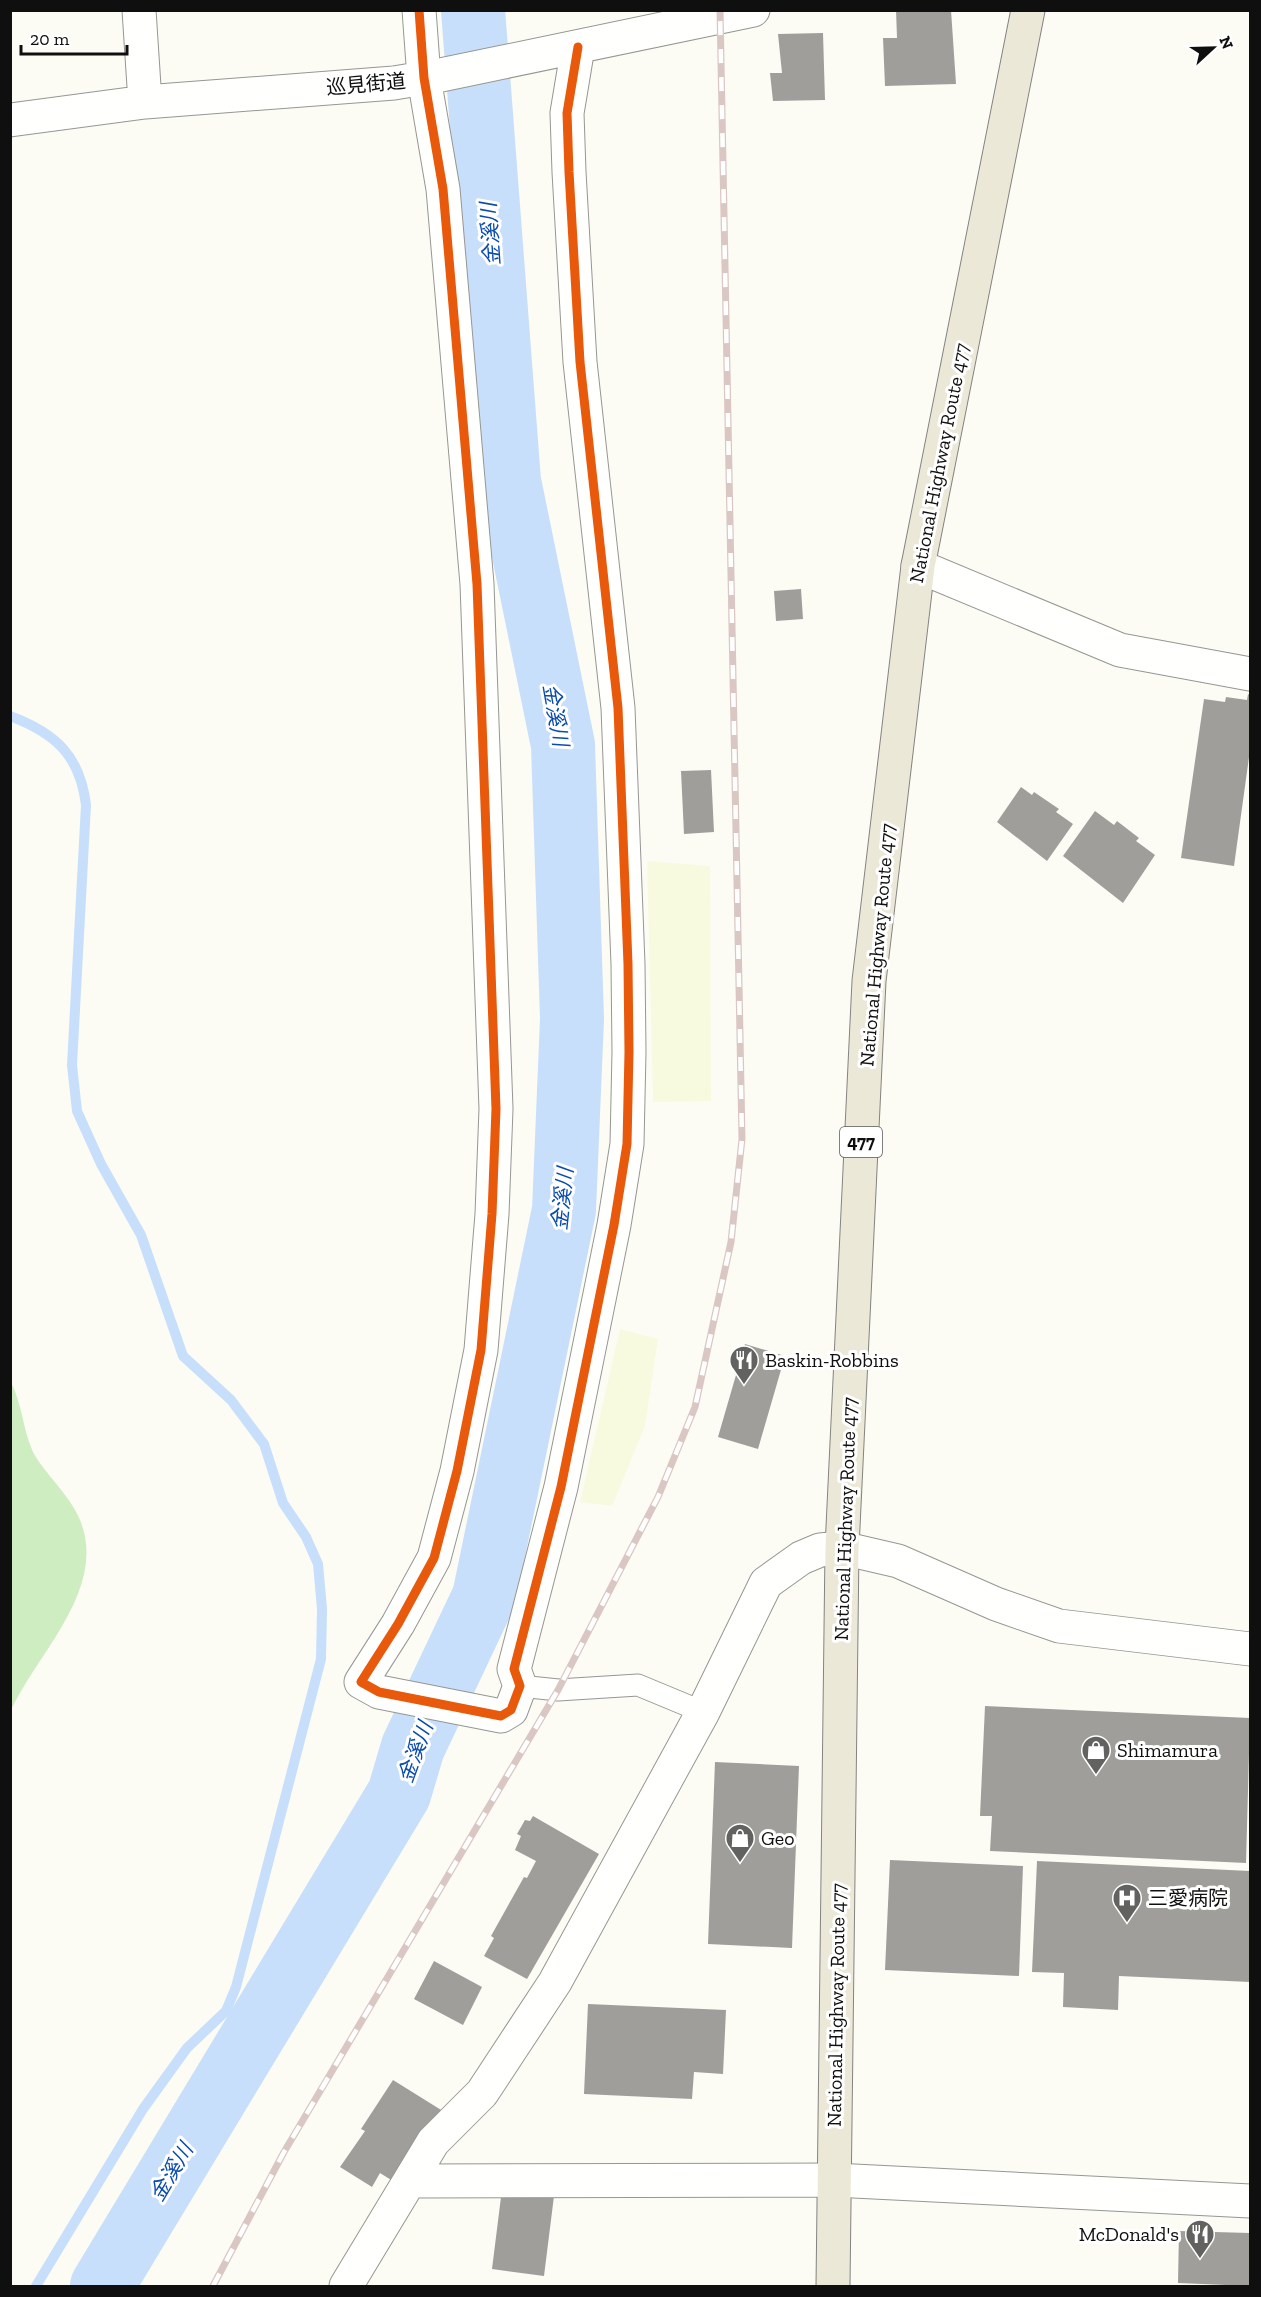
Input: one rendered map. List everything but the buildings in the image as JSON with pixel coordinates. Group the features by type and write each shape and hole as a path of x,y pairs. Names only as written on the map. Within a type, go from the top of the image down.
{"highway":[{"name":"National Highway Route 477","path":"833,2286 842,1548 869,981 918,566 1028,10"}],"street":[{"path":"139,10 145,102"},
{"path":"419,10 430,77 443,189 477,584 496,1109 492,1214 481,1350 468,1416 434,1558 398,1624 360,1682 379,1692 501,1716 511,1710 520,1686 514,1669 561,1487 627,1144 628,964 618,708 580,362 569,172 568,49"},
{"name":"巡見街道","path":"10,120 145,102 430,77 568,49 695,17 753,10"},
{"path":"918,566 1120,650 1251,674"},
{"path":"346,2286 412,2181 433,2142 482,2093 555,1982 703,1712 766,1583 801,1558 820,1550 842,1548 898,1561 996,1604 1059,1626 1251,1648"},
{"path":"412,2181 834,2180 1251,2201"}],"lane":[{"path":"520,1686 568,1690 638,1685 703,1712"}],"green space":[{"path":"647,861 710,866 711,1101 653,1102"},
{"path":"620,1329 658,1339 645,1426 612,1506 580,1502"},
{"path":"11,1382 33,1452 76,1511 86,1545 85,1570 78,1595 11,1710"}],"waterway":[{"name":"金溪川","path":"102,2286 399,1794 413,1747 484,1597 564,1210 572,1019 563,745 509,481 473,10"},
{"path":"10,716 40,730 63,748 78,772 86,805 72,1065 77,1111 101,1164 141,1235 183,1356 231,1400 264,1444 283,1503 306,1537 318,1564 322,1609 321,1659 236,1987 226,2011 187,2048 143,2109 36,2286"}],"railway":[{"path":"213,2286 284,2152 558,1690 658,1497 695,1407 731,1242 742,1139 720,10"}],"cycle path":[{"path":"419,10 424,78 443,189 477,584 496,1109 492,1214 481,1350 457,1471 434,1558 398,1624 361,1682 379,1692 501,1716 511,1710 520,1686 514,1669 561,1487 614,1225 627,1144 628,964 618,708 580,362 569,172 567,113 578,47"}],"place":[{"name":"Baskin-Robbins","path":"744,1386"},
{"name":"Shimamura","path":"1096,1776"},
{"name":"Geo","path":"740,1864"},
{"name":"三愛病院","path":"1127,1924"},
{"name":"McDonald's","path":"1200,2260"}]}
